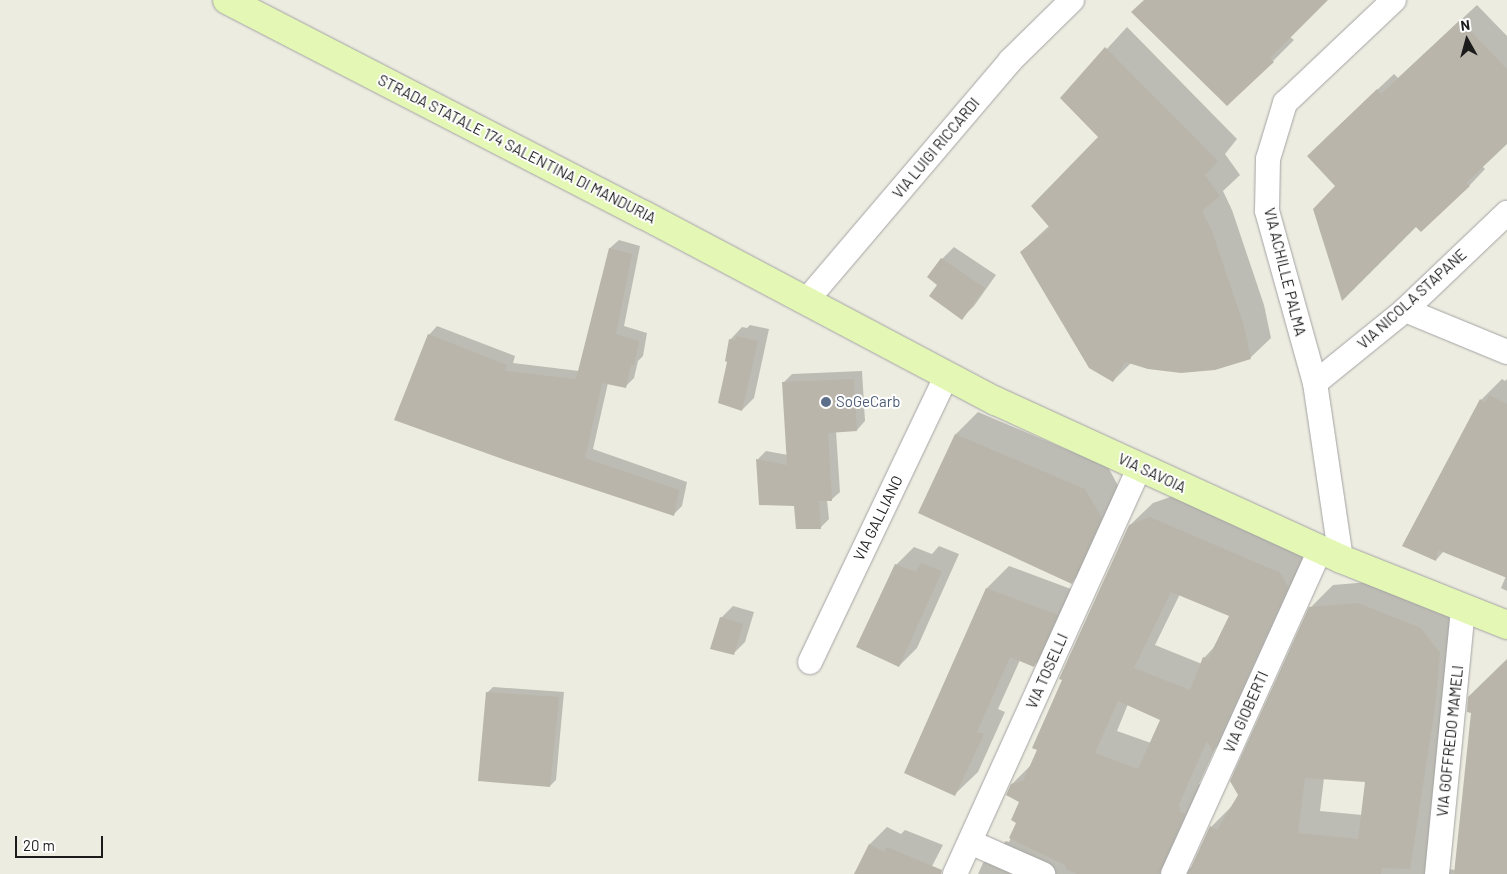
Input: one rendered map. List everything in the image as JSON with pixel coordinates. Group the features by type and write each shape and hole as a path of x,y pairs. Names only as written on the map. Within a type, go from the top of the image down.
{"main road":[{"name":"STRADA STATALE 174 SALENTINA DI MANDURIA","path":"228,0 644,214 806,301"},
{"name":"VIA SAVOIA","path":"806,301 996,401 1330,554 1507,625"}],"street":[{"name":"VIA LUIGI RICCARDI","path":"806,301 1010,61 1072,0"},
{"name":"VIA ACHILLE PALMA","path":"1330,554 1315,383 1267,211 1268,158 1285,103 1394,0"},
{"name":"VIA NICOLA STAPANE","path":"1315,383 1405,310 1507,213"},
{"path":"1405,310 1507,352"},
{"name":"VIA GALLIANO","path":"810,662 946,375"},
{"name":"VIA TOSELLI","path":"955,874 1140,467"},
{"name":"VIA GIOBERTI","path":"1173,874 1330,554"},
{"name":"VIA GOFFREDO MAMELI","path":"1437,874 1463,608"},
{"path":"970,842 1043,874"}],"building":[{"path":"1144,0 1328,0 1270,58 1274,62 1227,106 1131,12"},
{"path":"1460,20 1507,69 1507,144 1466,183 1470,186 1421,232 1416,227 1342,301 1313,209 1335,186 1307,156 1377,89 1381,94"},
{"path":"1105,47 1218,161 1205,175 1220,196 1202,211 1212,231 1244,326 1251,359 1215,370 1181,373 1148,369 1125,362 1113,382 1089,368 1020,252 1050,228 1031,206 1098,137 1060,98"},
{"path":"609,248 632,254 616,334 639,341 634,366 631,364 626,388 602,383 585,458 679,490 674,516 508,461 394,420 428,334 507,365 505,371 576,379"},
{"path":"941,258 985,288 962,320 929,296 937,285 927,277"},
{"path":"737,336 758,341 742,411 718,403 727,362 725,361 729,339 735,340"},
{"path":"854,379 857,431 828,433 832,501 819,501 821,529 796,529 794,506 759,505 756,459 787,465 782,382"},
{"path":"1489,395 1507,404 1507,578 1438,550 1436,561 1402,546 1480,399 1485,403"},
{"path":"955,434 1085,489 1102,518 1072,584 918,513"},
{"path":"1150,517 1281,573 1288,587 1213,752 1207,741 1178,806 1181,808 1179,811 1185,814 1159,874 1077,874 1066,869 1065,865 1009,838 1016,823 1011,820 1019,802 1006,795 1011,784 1023,781 1037,750 1032,748 1062,680 1059,679 1129,525","holes":["1171,592 1229,616 1208,659 1203,657 1190,690 1134,668","1118,701 1160,720 1138,769 1095,753"]},
{"path":"921,563 942,571 899,667 856,647 895,564 916,572"},
{"path":"986,588 1058,615 1034,667 1010,657 977,732 984,734 955,796 904,773"},
{"path":"1358,603 1421,628 1440,653 1435,708 1410,869 1382,868 1381,874 1188,874 1210,826 1217,830 1238,795 1230,781 1309,607","holes":["1305,778 1365,782 1358,839 1298,833"]},
{"path":"720,617 743,624 734,655 710,649"},
{"path":"1507,659 1507,874 1454,874 1471,713 1467,712 1468,697"},
{"path":"486,692 559,697 550,787 478,781"},
{"path":"869,844 884,852 887,847 942,870 941,874 854,874"}],"place":[{"name":"SoGeCarb","path":"826,402"}]}
